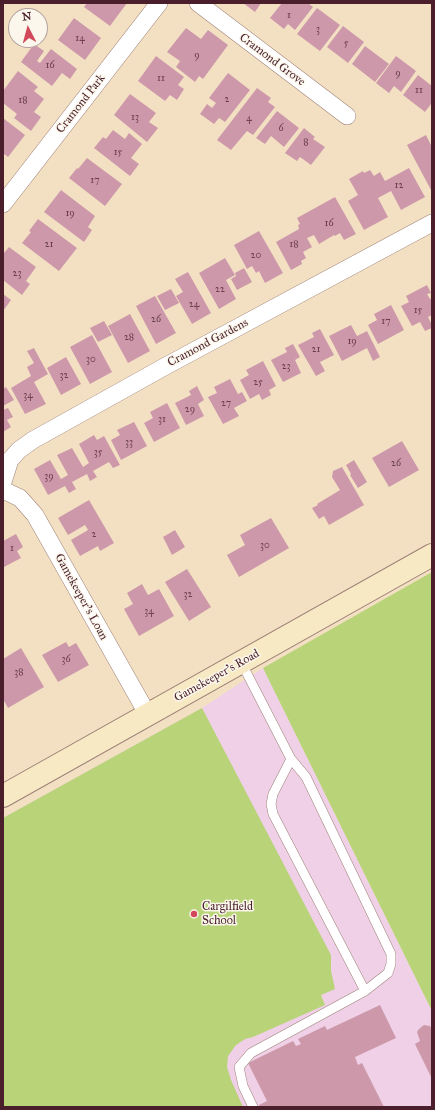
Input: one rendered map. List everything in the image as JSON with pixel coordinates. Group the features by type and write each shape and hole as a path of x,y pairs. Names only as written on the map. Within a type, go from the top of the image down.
{"street":[{"name":"Cramond Park","path":"3,204 159,3"},
{"name":"Cramond Grove","path":"198,3 347,116"},
{"name":"Cramond Gardens","path":"3,482 10,460 19,450 33,440 164,367 432,223"},
{"name":"Gamekeeper's Loan","path":"3,490 20,498 35,515 148,715"},
{"name":"Gamekeeper's Road","path":"3,796 432,555"}],"lane":[{"path":"241,662 290,758 306,777 391,954 391,964 388,973 365,991 251,1052 239,1066 243,1086 253,1107"},
{"path":"290,758 273,794 271,804 273,814 365,991"}],"shaded area":[{"name":"Cargilfield School","path":"263,668 432,1011 432,1107 3,1107 3,818 202,708"}],"green space":[{"path":"432,572 432,1011 263,668"},
{"name":"Cargilfield School","path":"202,708 331,955 331,971 335,989 321,995 325,1005 253,1037 245,1039 236,1045 228,1056 227,1067 243,1107 3,1107 3,818"}],"building":[{"path":"87,3 127,3 110,26 84,7"},
{"path":"243,3 261,3 255,12"},
{"path":"282,3 308,3 313,7 295,30 288,24 284,29 270,18"},
{"path":"317,8 340,25 320,51 297,34"},
{"path":"74,18 101,38 85,60 58,40"},
{"path":"343,26 364,42 348,63 327,47"},
{"path":"186,28 201,39 208,30 228,45 203,79 199,76 195,82 176,67 180,61 167,52"},
{"path":"365,46 389,64 375,82 352,64"},
{"path":"31,48 40,48 44,51 37,61 40,63 51,49 77,69 70,79 62,73 52,86 21,62"},
{"path":"156,56 184,77 178,85 184,89 177,100 170,95 165,101 138,81"},
{"path":"396,56 416,71 401,92 394,86 389,93 376,83"},
{"path":"18,71 38,87 34,91 44,99 34,112 41,117 31,131 14,118 17,114 3,103 3,91"},
{"path":"228,73 250,90 225,122 219,118 214,124 200,114 207,104 212,108 216,103 209,98"},
{"path":"418,75 432,86 432,106 431,104 425,112 403,95"},
{"path":"257,88 271,98 268,102 275,107 253,135 247,131 231,150 217,140"},
{"path":"130,94 156,113 149,122 158,128 147,142 114,115"},
{"path":"277,111 299,128 284,147 271,136 265,144 256,138"},
{"path":"3,118 25,135 8,157 3,153"},
{"path":"304,128 315,137 313,139 325,147 311,165 300,157 297,161 285,153"},
{"path":"113,130 125,139 129,133 142,144 131,158 139,164 130,176 94,148 103,137 106,139"},
{"path":"426,135 432,147 432,190 407,145"},
{"path":"87,158 122,184 105,206 69,178"},
{"path":"409,168 425,197 401,210 391,191 378,198 388,217 364,230 348,201 358,195 349,179 363,171 364,173 370,170 374,176 380,172 385,181"},
{"path":"61,190 95,216 88,227 92,230 84,242 44,212"},
{"path":"335,197 356,234 344,240 340,233 319,244 314,235 307,238 312,247 303,252 306,258 301,261 302,264 291,270 276,242 299,229 298,225 300,224 297,218"},
{"path":"38,219 77,248 59,271 22,243 31,232 29,231"},
{"path":"259,231 283,273 265,283 259,271 256,273 252,266 247,269 234,245"},
{"path":"9,247 36,267 26,281 30,284 22,295 3,280 3,254"},
{"path":"225,258 235,275 226,280 236,299 219,309 199,273"},
{"path":"244,268 252,282 237,290 231,279 236,276 235,273"},
{"path":"188,272 211,313 192,324 176,296 183,292 175,279"},
{"path":"427,285 431,293 427,294 430,299 432,298 432,315 428,317 432,328 425,331 420,322 412,326 401,306 409,302 406,296"},
{"path":"171,289 179,303 165,310 157,296"},
{"path":"3,294 11,300 3,311"},
{"path":"155,296 176,333 156,344 136,306"},
{"path":"391,305 404,330 378,344 368,325 377,320 374,314"},
{"path":"130,314 150,351 128,363 108,326"},
{"path":"104,321 112,335 98,342 90,328"},
{"path":"351,325 357,336 367,331 380,357 373,361 367,348 342,361 329,336"},
{"path":"320,329 334,355 320,362 325,371 316,376 298,345 314,337 312,333"},
{"path":"92,335 112,372 90,384 70,347"},
{"path":"293,344 300,357 295,360 301,373 283,382 271,360 287,352 285,348"},
{"path":"34,348 48,374 34,382 46,404 25,414 11,388 31,376 27,367 34,363 27,351"},
{"path":"66,357 81,384 61,395 47,368"},
{"path":"263,361 276,386 269,390 271,395 262,400 259,394 250,399 240,380 249,375 246,370"},
{"path":"230,379 238,394 242,392 247,401 234,408 239,416 223,424 208,397 217,393 214,387"},
{"path":"197,386 204,400 198,404 204,416 186,425 175,403 191,395 189,391"},
{"path":"6,387 14,400 3,406 3,389"},
{"path":"167,403 180,428 154,442 144,423 153,418 150,412"},
{"path":"8,408 13,417 7,420 11,427 3,432 3,410"},
{"path":"134,422 147,446 121,460 111,440 120,435 117,430"},
{"path":"94,435 97,440 104,436 120,465 113,468 109,462 93,471 97,477 90,481 87,474 72,482 76,489 69,493 65,486 48,495 34,469 50,460 61,479 68,475 57,455 72,448 83,467 89,463 79,444"},
{"path":"402,441 419,470 389,487 372,458"},
{"path":"354,460 367,482 358,488 346,465"},
{"path":"342,467 364,505 329,525 324,516 319,519 312,508 340,490 332,477 333,471"},
{"path":"89,500 114,543 100,551 98,546 80,556 71,540 88,530 85,525 68,535 58,518"},
{"path":"271,518 289,548 239,577 227,555 245,545 240,535"},
{"path":"175,530 185,547 172,555 163,537"},
{"path":"16,534 23,547 17,551 21,558 4,567 3,541"},
{"path":"187,569 211,607 189,621 165,582"},
{"path":"142,584 148,595 159,589 174,616 139,636 124,609 133,604 127,593"},
{"path":"66,642 69,647 76,643 89,665 58,682 42,655"},
{"path":"21,648 44,687 8,708 3,699 3,659"},
{"path":"380,1005 396,1038 355,1057 358,1065 362,1063 384,1107 260,1107 259,1105 267,1101 248,1063 293,1041 296,1046 301,1044 298,1039 325,1026 327,1030"},
{"path":"424,1025 430,1026 432,1030 432,1079 415,1044 420,1041 417,1032"}],"place":[{"name":"Cargilfield School","path":"194,914"}]}
